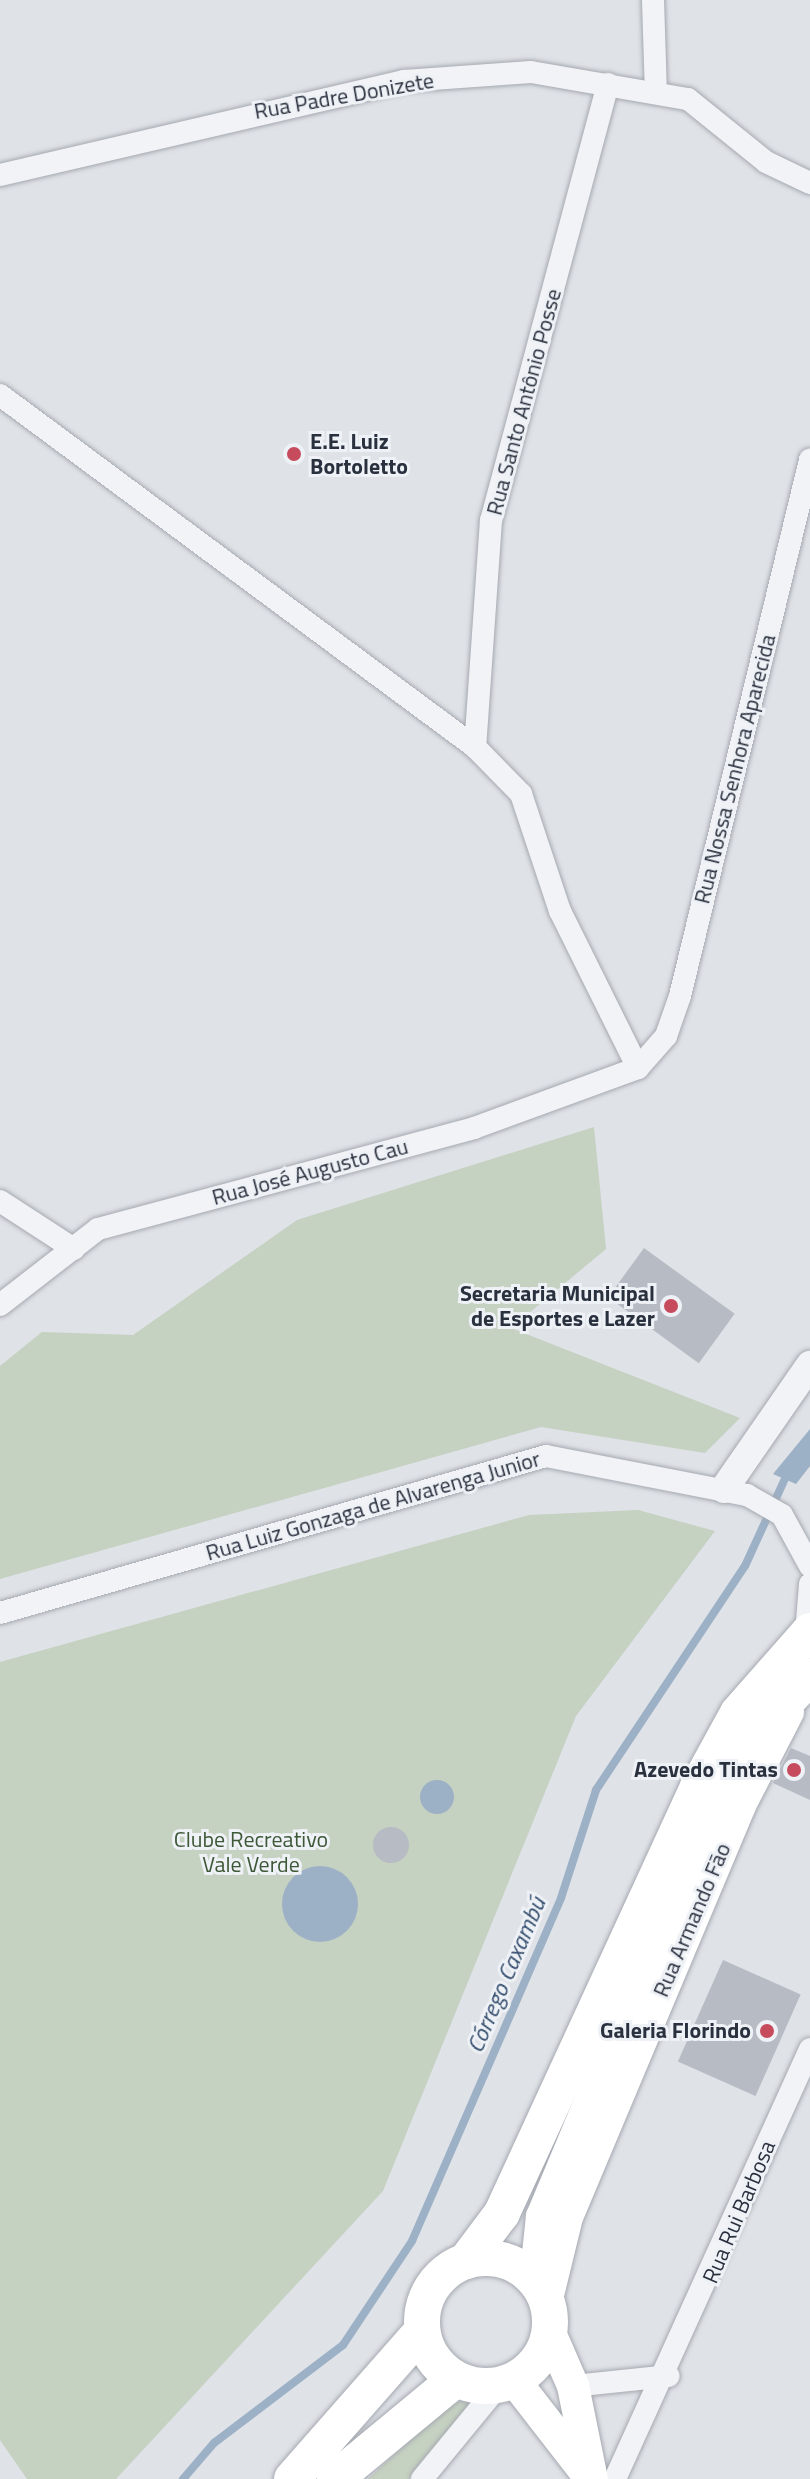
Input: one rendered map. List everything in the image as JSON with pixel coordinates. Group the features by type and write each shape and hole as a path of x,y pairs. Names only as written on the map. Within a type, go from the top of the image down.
{"main road":[{"path":"292,2479 421,2332 434,2283 466,2261 502,2213 698,1786 738,1713 808,1632"},
{"path":"421,2332 430,2355 456,2379 507,2382 543,2352 544,2217 721,1794 761,1728 807,1680"},
{"path":"466,2261 505,2261 544,2305 573,2386 591,2479"},
{"path":"335,2479 456,2379"},
{"path":"507,2382 591,2479"}],"street":[{"path":"653,0 656,93"},
{"name":"Rua Padre Donizete","path":"0,175 404,81 531,72 688,99 766,162 810,183"},
{"name":"Rua Santo Antônio Posse","path":"475,747 491,520 608,84"},
{"path":"0,395 475,747 521,794 560,911 638,1068"},
{"name":"Rua Nossa Senhora Aparecida","path":"638,1068 666,1036 680,996 810,460"},
{"name":"Rua José Augusto Cau","path":"0,1305 98,1229 474,1128 638,1068"},
{"path":"0,1201 74,1249"},
{"path":"736,1492 810,1365"},
{"name":"Rua Luiz Gonzaga de Alvarenga Junior","path":"0,1613 546,1456 736,1492 782,1515 805,1537 810,1566"},
{"path":"808,1632 810,1584"},
{"name":"Rua Rui Barbosa","path":"615,2479 668,2376 810,2049"},
{"path":"573,2386 668,2376"},
{"path":"422,2479 507,2382"}],"green space":[{"path":"594,1127 606,1249 511,1328 740,1418 705,1453 541,1427 0,1579 0,1366 42,1332 133,1335 297,1220"},
{"name":"Clube Recreativo Vale Verde","path":"638,1510 715,1531 576,1716 383,2191 116,2479 27,2479 0,2440 0,1662 529,1515"},
{"path":"477,2398 409,2479 368,2479 449,2404"}],"water":[{"path":"810,1429 810,1466 796,1484 773,1474"},
{"path":"437,1780 449,1785 454,1797 449,1809 437,1814 425,1809 420,1797 425,1785"},
{"path":"320,1866 335,1869 347,1877 355,1889 358,1904 355,1919 347,1931 335,1939 320,1942 305,1939 293,1931 285,1919 282,1904 285,1889 293,1877 305,1869"}],"building":[{"name":"Secretaria Municipal de Esportes e Lazer","path":"644,1248 735,1314 699,1363 608,1297"},
{"name":"Azevedo Tintas","path":"791,1748 810,1756 810,1800 773,1783"},
{"path":"391,1827 404,1832 409,1845 404,1858 391,1863 378,1858 373,1845 378,1832"},
{"name":"Galeria Florindo","path":"723,1960 801,1995 756,2096 678,2061"}],"waterway":[{"name":"Córrego Caxambú","path":"183,2479 214,2443 343,2345 412,2241 561,1898 596,1790 745,1566 788,1472"}],"place":[{"name":"E.E. Luiz Bortoletto","path":"294,454"},
{"name":"Secretaria Municipal de Esportes e Lazer","path":"671,1306"},
{"name":"Azevedo Tintas","path":"794,1770"},
{"name":"Galeria Florindo","path":"767,2031"}]}
